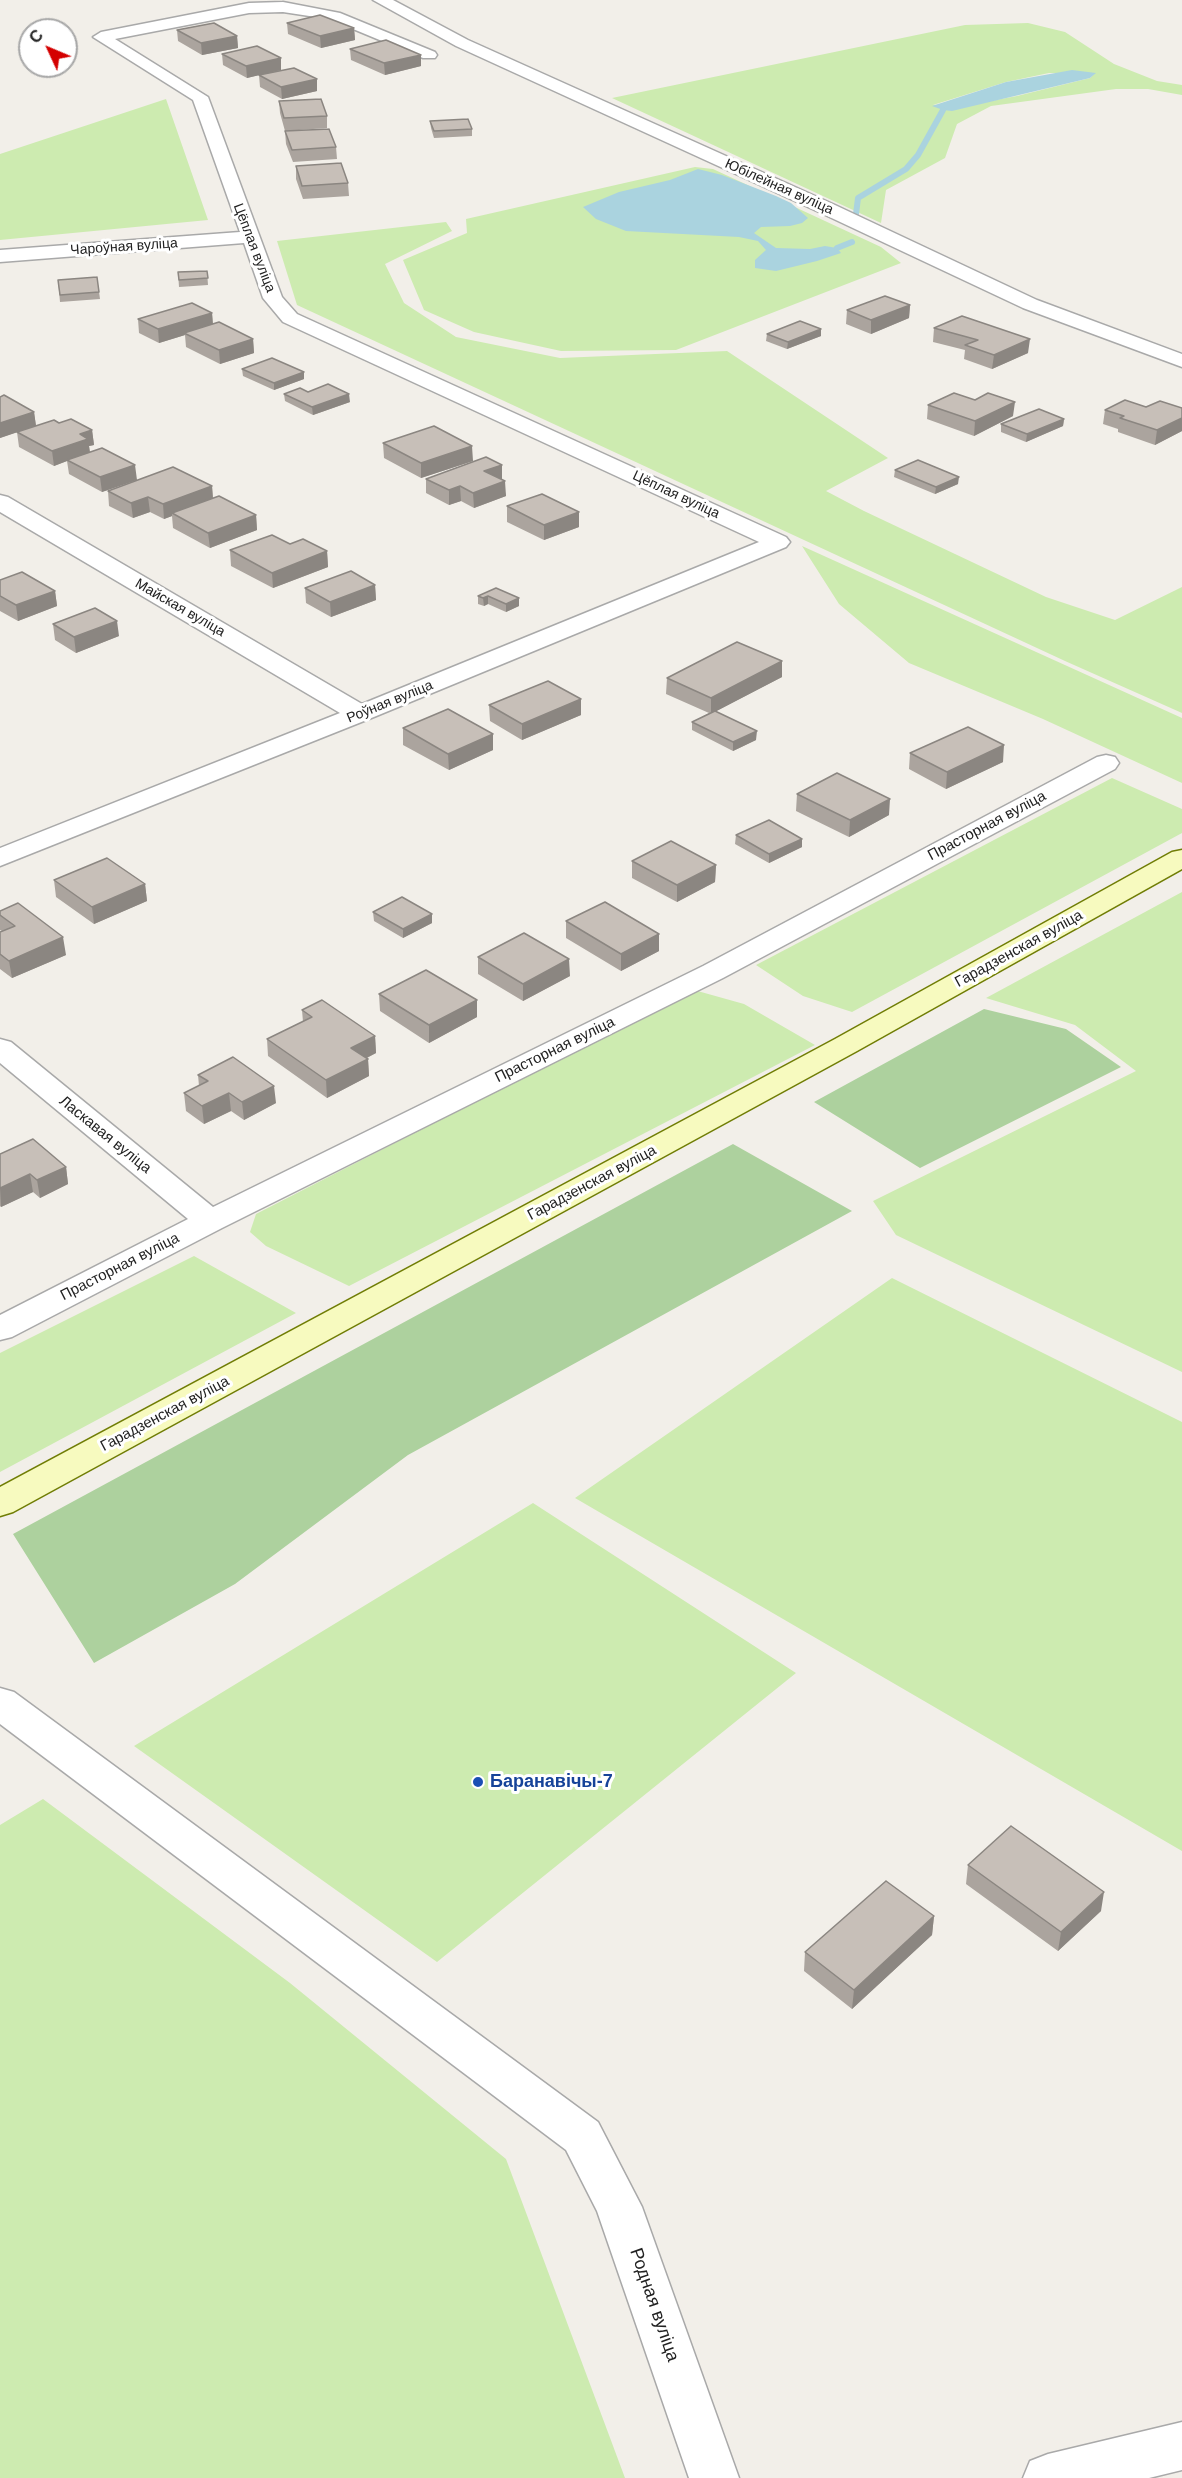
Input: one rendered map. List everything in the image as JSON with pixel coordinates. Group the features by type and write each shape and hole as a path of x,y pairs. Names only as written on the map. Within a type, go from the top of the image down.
{"main road":[{"name":"Гарадзенская вуліца","path":"0,1503 846,1046 1182,858"}],"street":[{"name":"Юбілейная вуліца","path":"381,0 462,43 818,204 1030,304 1182,361"},
{"name":"Цёплая вуліца","path":"429,55 334,16 283,7 249,8 100,38 200,97 273,298 290,318 778,542"},
{"name":"Чароўная вуліца","path":"0,256 249,237"},
{"name":"Майская вуліца","path":"0,502 360,714"},
{"name":"Роўная вуліца","path":"0,858 360,714 778,542"},
{"name":"Прасторная вуліца","path":"0,1329 210,1221 713,972 1106,763"},
{"name":"Ласкавая вуліца","path":"0,1048 210,1221"},
{"name":"Родная вуліца","path":"0,1703 582,2136 620,2207 714,2478"},
{"path":"1048,2478 1182,2446"}],"green space":[{"path":"1028,23 1065,32 1114,64 1157,81 1182,85 1182,95 1148,89 1116,89 991,106 957,124 945,158 886,190 881,223 612,98 965,25","holes":["1049,73 1095,73 1090,78 1017,96 985,102 933,105 1006,82"]},
{"path":"166,99 208,220 0,240 0,154"},
{"path":"695,167 713,169 881,247 901,263 676,350 561,351 474,332 424,310 403,260 467,233 466,219"},
{"path":"446,222 452,231 385,264 404,303 456,337 560,358 727,351 888,458 826,491 864,511 1046,597 1115,620 1182,587 1182,713 297,305 277,241"},
{"path":"802,546 1182,718 1182,783 1043,719 909,663 839,604"},
{"path":"1112,778 1182,809 1182,833 852,1012 803,996 756,965"},
{"path":"1182,892 1182,1372 896,1235 873,1201 1136,1071 1075,1025 986,998"},
{"path":"694,990 744,1004 815,1045 349,1286 266,1246 250,1232 256,1214"},
{"path":"984,1009 1066,1029 1121,1067 920,1168 814,1102"},
{"path":"733,1144 852,1211 408,1455 235,1584 94,1663 13,1534"},
{"path":"194,1256 296,1313 0,1472 0,1353"},
{"path":"892,1278 1182,1422 1182,1851 575,1498"},
{"path":"533,1503 796,1673 437,1962 134,1746"},
{"path":"43,1799 290,1983 506,2159 625,2478 0,2478 0,1825"}],"water":[{"path":"1072,70 1096,73 1090,78 952,111 932,106 1006,82"},
{"path":"698,169 722,175 776,196 791,203 808,218 802,223 790,226 761,227 754,233 776,248 810,249 825,246 837,248 841,253 776,271 755,268 755,260 766,250 758,241 739,237 626,231 596,219 583,207 619,192 670,180"}],"building":[{"path":"320,15 354,28 320,36 287,23"},
{"path":"214,23 237,36 201,43 177,30"},
{"path":"386,40 421,55 384,63 350,49"},
{"path":"257,46 281,58 246,66 222,54"},
{"path":"294,68 317,79 281,87 259,75"},
{"path":"321,99 327,116 284,118 279,101"},
{"path":"468,119 472,129 434,131 430,121"},
{"path":"329,129 336,147 292,150 285,131"},
{"path":"341,163 348,183 302,186 296,166"},
{"path":"207,271 208,278 179,280 178,272"},
{"path":"97,277 99,292 60,295 58,280"},
{"path":"885,296 910,305 871,320 847,310"},
{"path":"192,303 212,313 158,329 138,319"},
{"path":"962,316 1030,339 994,355 965,345 978,340 934,328"},
{"path":"800,321 821,329 788,342 767,334"},
{"path":"219,322 253,339 219,350 184,333"},
{"path":"272,358 304,372 274,383 242,369"},
{"path":"328,384 349,394 312,407 284,394 300,388 308,392"},
{"path":"954,393 975,400 988,393 1015,402 975,421 928,405"},
{"path":"4,395 34,412 0,423 0,397"},
{"path":"1125,400 1146,407 1160,401 1182,408 1182,418 1157,430 1120,418 1124,416 1105,410"},
{"path":"1039,409 1064,419 1027,434 1001,424"},
{"path":"71,419 92,430 80,434 88,439 52,451 17,432 54,420 59,423"},
{"path":"434,426 472,446 421,463 383,443"},
{"path":"102,448 135,465 100,477 67,460"},
{"path":"486,457 502,465 484,471 505,481 473,493 460,486 449,490 426,479"},
{"path":"918,460 959,477 936,487 895,470"},
{"path":"173,467 212,486 163,504 148,497 131,503 108,491"},
{"path":"542,494 579,512 544,525 507,506"},
{"path":"219,496 256,515 208,533 172,513"},
{"path":"272,535 290,544 303,539 327,551 272,573 230,550"},
{"path":"351,571 375,585 330,602 305,588"},
{"path":"22,572 55,591 16,605 0,596 0,580"},
{"path":"496,588 519,598 506,604 488,596 483,598 478,596"},
{"path":"95,608 117,621 74,637 53,624"},
{"path":"737,642 782,661 711,698 667,678"},
{"path":"548,681 581,699 522,724 489,705"},
{"path":"448,709 493,734 448,754 403,728"},
{"path":"715,711 757,731 733,742 692,722"},
{"path":"968,727 1004,745 947,772 910,753"},
{"path":"837,773 890,799 850,820 797,794"},
{"path":"769,820 802,839 769,854 736,835"},
{"path":"671,841 716,865 677,885 632,861"},
{"path":"107,858 145,884 92,907 54,880"},
{"path":"402,897 432,914 403,929 373,912"},
{"path":"605,902 659,934 621,954 566,921"},
{"path":"18,903 63,937 9,961 0,954 0,932 15,926 0,915 0,911"},
{"path":"524,933 569,959 523,984 478,957"},
{"path":"426,970 477,1000 429,1025 379,994"},
{"path":"322,1000 375,1036 351,1048 368,1059 326,1080 267,1039 312,1017 302,1010"},
{"path":"233,1057 274,1086 242,1102 229,1093 202,1106 184,1093 208,1081 198,1075"},
{"path":"33,1139 66,1167 37,1180 30,1174 0,1188 0,1154"},
{"path":"1011,1826 1104,1892 1061,1932 968,1865"},
{"path":"886,1881 934,1916 854,1990 805,1952"}],"waterway":[{"path":"856,214 858,198 906,169 918,155 943,110"},
{"path":"837,248 852,242"}],"place":[{"name":"Баранавічы-7","path":"478,1782"}]}
